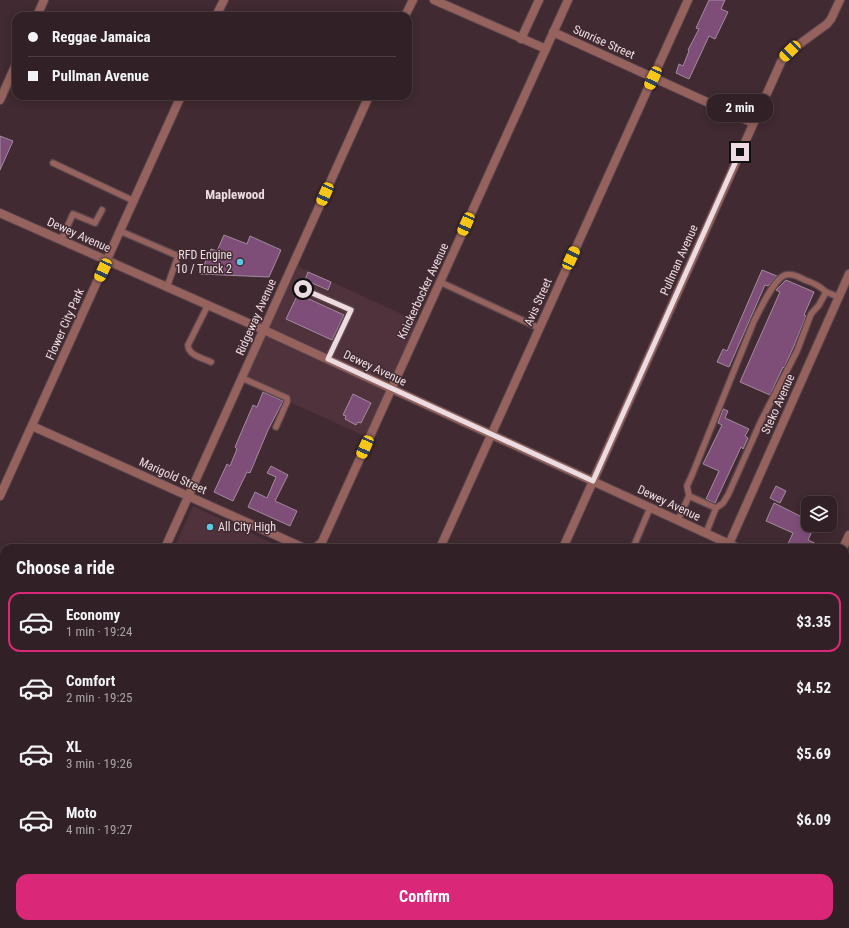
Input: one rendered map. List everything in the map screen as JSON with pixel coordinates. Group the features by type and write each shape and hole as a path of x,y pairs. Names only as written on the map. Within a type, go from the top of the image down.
{"street":[{"path":"39,12 44,0"},
{"path":"218,12 224,0"},
{"path":"407,12 413,0"},
{"path":"434,0 546,50"},
{"path":"521,39 539,0"},
{"name":"Knickerbocker Avenue","path":"320,544 568,0"},
{"name":"Avis Street","path":"442,544 688,0"},
{"name":"Pullman Avenue","path":"565,544 783,58 790,51 827,24 840,0"},
{"name":"Sunrise Street","path":"553,32 753,123"},
{"path":"0,100 12,73"},
{"name":"Flower City Park","path":"0,496 179,100"},
{"name":"Ridgeway Avenue","path":"167,544 367,100"},
{"name":"Dewey Avenue","path":"0,212 328,359 729,544"},
{"name":"Steko Avenue","path":"729,544 849,274"},
{"name":"Marigold Street","path":"32,426 295,544"}],"lane":[{"path":"53,164 134,201"},
{"path":"61,240 73,214 95,223 102,210"},
{"path":"120,231 178,256 167,287"},
{"path":"678,520 688,496 688,486 692,475 754,321 778,281 784,276 793,274 820,286 826,292 839,297"},
{"path":"440,282 539,328"},
{"path":"303,289 351,310 328,359"},
{"path":"706,533 716,508 723,503 728,495 764,416 797,351 812,314 826,292"},
{"path":"208,305 188,345 188,349 190,353 211,362"},
{"path":"242,378 287,398 288,402 276,427"},
{"path":"688,496 716,508"},
{"path":"635,544 650,508"}],"shaded area":[{"path":"293,264 421,323 369,438 241,380"},
{"name":"All City High","path":"193,506 274,544 176,544"}],"building":[{"path":"709,0 725,0 721,9 728,12 715,39 709,36 689,79 676,73 679,64 683,66 689,51 688,50 699,29 696,28"},
{"path":"0,136 13,141 0,170"},
{"name":"RFD Engine 10 / Truck 2","path":"224,235 247,244 250,236 281,250 269,277 200,274 211,249 217,251"},
{"path":"762,270 777,276 768,286 765,285 729,367 717,362 723,349 727,351"},
{"path":"308,272 331,282 328,290 305,280"},
{"path":"786,280 814,292 804,315 806,316 793,348 770,395 740,382 780,292 776,290"},
{"path":"298,294 344,315 332,340 286,319"},
{"path":"263,392 283,401 268,430 250,473 247,472 233,501 214,492 227,464 230,466 237,449 235,447 253,405 257,407"},
{"path":"353,394 371,403 361,423 358,422 356,425 345,419 346,416 343,415"},
{"path":"723,409 728,411 725,418 749,429 745,436 748,438 743,449 741,447 715,503 706,499 719,471 703,464 722,425 718,423"},
{"path":"271,466 288,475 275,501 297,511 290,526 248,507 255,492 267,498 276,477 267,473"},
{"path":"776,486 786,491 780,503 770,498"},
{"path":"774,503 801,516 801,532 812,532 808,540 816,544 788,544 793,533 766,521"}],"place":[{"name":"RFD Engine 10 / Truck 2","path":"240,262"},
{"name":"All City High","path":"210,527"}],"district":[{"name":"Maplewood","path":"235,194"}],"route":[{"path":"303,289 351,310 328,359 593,481 740,152"}]}
